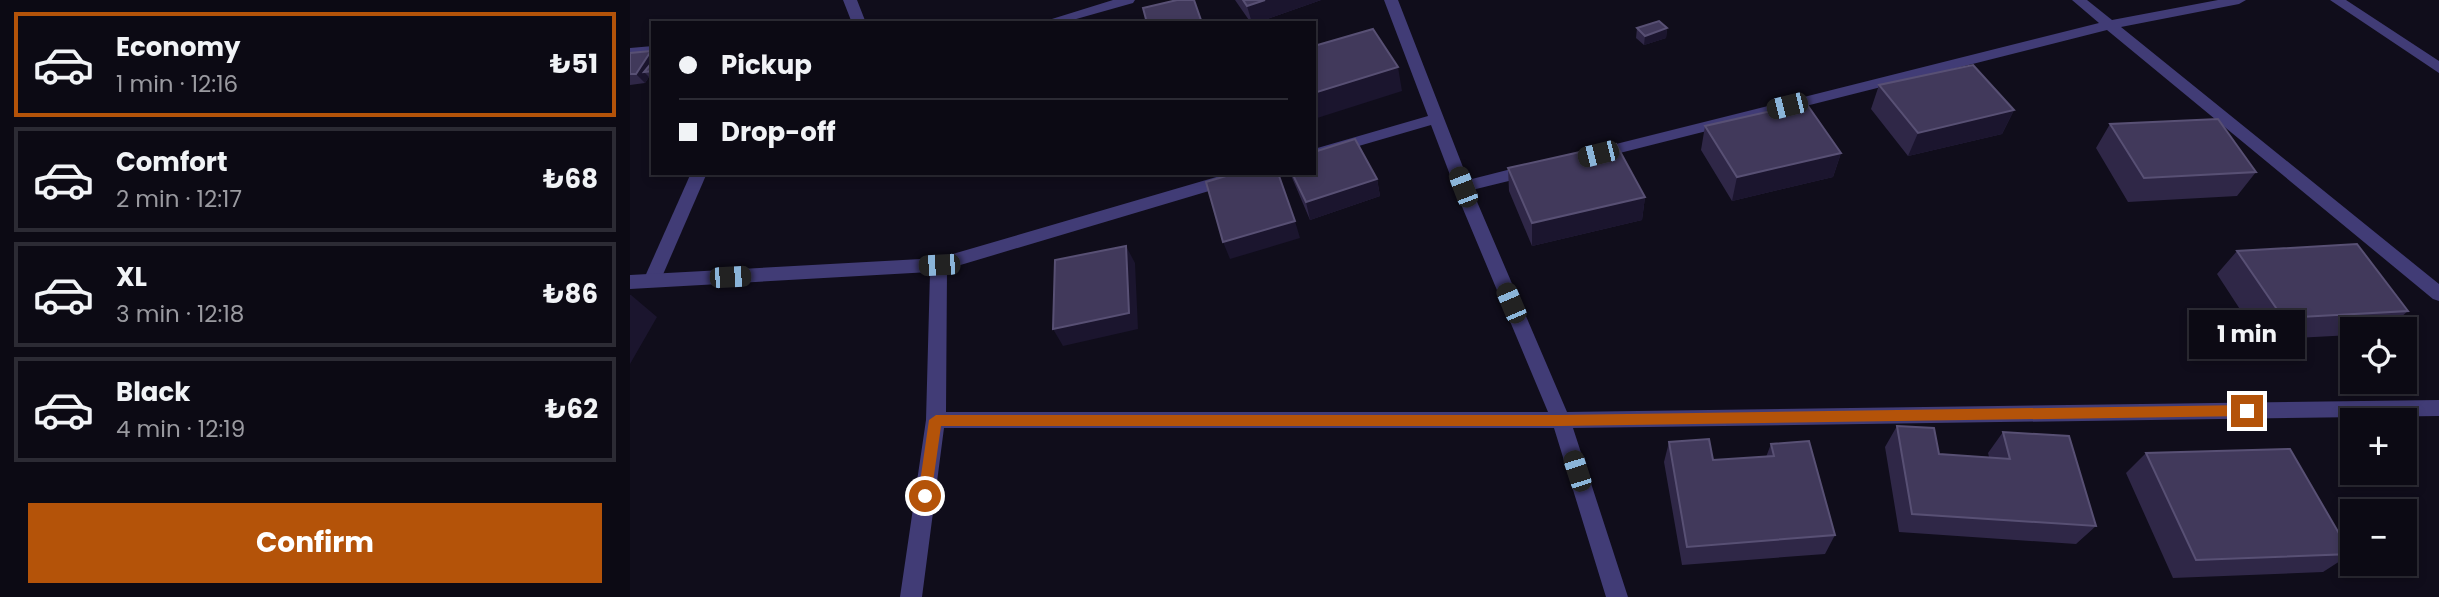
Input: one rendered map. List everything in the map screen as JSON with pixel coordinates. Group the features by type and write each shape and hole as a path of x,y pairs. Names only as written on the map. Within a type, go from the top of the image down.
{"street":[{"path":"850,0 858,21"},
{"path":"1053,21 1128,0"},
{"path":"1391,0 1463,187 1560,420 1617,597"},
{"path":"2079,0 2439,294"},
{"path":"1584,157 2110,25 2239,0"},
{"path":"2337,0 2439,68"},
{"path":"630,52 651,50"},
{"path":"1316,154 1437,118"},
{"path":"1463,187 1544,167"},
{"path":"652,281 698,175"},
{"path":"630,282 939,265 1243,175"},
{"path":"911,597 936,420 939,265"},
{"path":"936,420 1560,420 2439,408"}],"building":[{"path":"1177,0 1194,0 1201,21 1146,21 1143,8"},
{"path":"1243,0 1265,0 1247,6"},
{"path":"1659,21 1667,28 1645,36 1637,28"},
{"path":"1373,29 1398,67 1316,92 1316,45"},
{"path":"651,51 636,74 630,74 630,53"},
{"path":"1973,65 2014,110 1918,133 1879,85"},
{"path":"1806,103 1841,153 1737,177 1705,126"},
{"path":"2218,119 2256,172 2144,178 2110,124"},
{"path":"1355,139 1377,179 1306,202 1293,175 1316,175 1316,151"},
{"path":"1616,144 1645,197 1532,223 1508,168"},
{"path":"1229,175 1279,175 1295,221 1223,242 1206,182"},
{"path":"2357,244 2408,311 2283,318 2237,251"},
{"path":"1126,246 1129,313 1053,329 1055,260"},
{"path":"1897,426 1934,428 1939,454 2010,459 2003,432 2069,436 2096,526 1912,514"},
{"path":"1709,439 1713,460 1774,456 1771,444 1809,441 1835,535 1687,547 1669,442"},
{"path":"2290,449 2340,535 2340,554 2196,560 2146,453"}],"route":[{"path":"925,496 936,420 1560,420 2247,411"}]}
